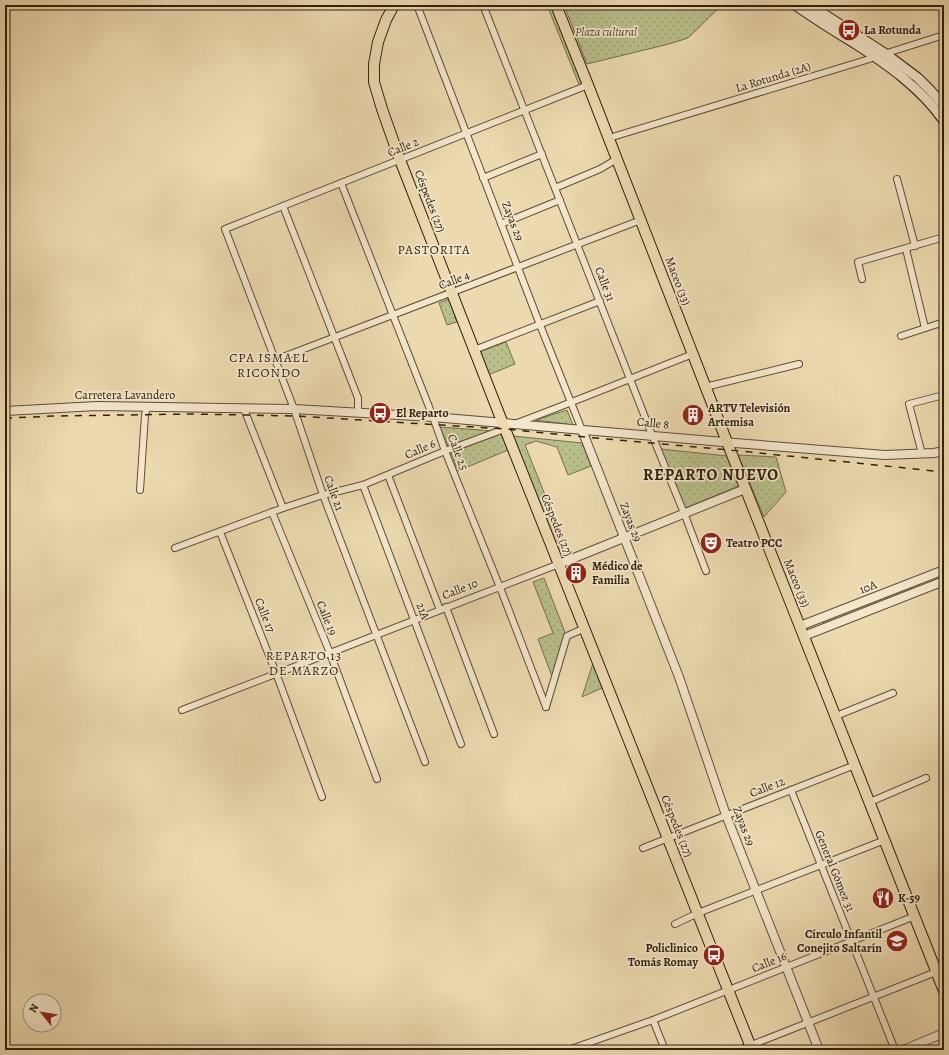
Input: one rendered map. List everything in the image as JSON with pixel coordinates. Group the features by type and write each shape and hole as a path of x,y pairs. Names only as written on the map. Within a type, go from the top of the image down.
{"main road":[{"name":"Céspedes (27)","path":"394,5 386,20 378,42 374,64 374,82 382,109 400,160 474,350 751,1048"},
{"name":"Maceo (33)","path":"556,5 705,387 944,991"},
{"path":"794,5 875,57 907,81 925,98 944,121"},
{"path":"810,5 886,54 918,78 944,106"}],"street":[{"name":"Zayas 29","path":"417,5 540,325 679,677 726,815 819,1050"},
{"name":"Calle 31","path":"483,5 706,571"},
{"name":"La Rotunda (2A)","path":"609,138 944,35"},
{"name":"Calle 2","path":"225,229 588,86"},
{"path":"483,178 542,154"},
{"path":"555,188 600,169 617,159"},
{"path":"897,179 914,246"},
{"name":"Calle 25","path":"341,183 445,450 500,586 546,707 567,636 585,628"},
{"path":"501,224 560,200"},
{"path":"282,206 358,398 358,412"},
{"name":"Calle 4","path":"275,360 641,220"},
{"name":"Calle 21","path":"225,229 294,409 322,495 426,762"},
{"path":"862,279 858,262 944,238"},
{"path":"906,249 926,328"},
{"path":"474,350 600,301"},
{"path":"901,336 944,322"},
{"path":"516,424 693,354"},
{"path":"705,387 799,364"},
{"path":"922,454 909,404 944,395"},
{"name":"Carretera Lavandero","path":"5,411 97,406 294,409 358,412"},
{"path":"140,490 145,415 147,407"},
{"path":"244,409 283,508"},
{"name":"Calle 8","path":"358,412 433,416 504,426 516,424 885,455 922,454 944,451"},
{"name":"Calle 6","path":"175,548 322,495 364,485 504,426"},
{"path":"388,475 494,734"},
{"name":"21A","path":"364,485 461,744"},
{"name":"Calle 10","path":"182,710 559,564 745,488"},
{"name":"Calle 19","path":"272,512 330,653 377,779"},
{"name":"Calle 17","path":"220,532 276,673 322,797"},
{"name":"10A","path":"800,626 944,570"},
{"path":"916,581 919,591"},
{"name":"10A","path":"804,636 944,581"},
{"path":"836,716 893,693"},
{"name":"Calle 12","path":"643,848 855,765"},
{"path":"870,802 926,778"},
{"name":"General Gómez 31","path":"791,790 895,1050"},
{"path":"675,924 698,913 885,840"},
{"name":"Calle 16","path":"568,1050 729,991 915,916"},
{"path":"739,1050 751,1048 809,1022 936,972"},
{"path":"653,1020 665,1050"},
{"path":"902,1050 944,1033"}],"green space":[{"path":"547,5 552,5 584,86 580,87"},
{"name":"Plaza cultural","path":"564,5 722,5 688,38 587,64"},
{"path":"449,299 457,322 447,325 439,303"},
{"path":"506,342 515,364 488,375 479,352"},
{"path":"567,410 573,425 536,420"},
{"path":"440,427 493,431 448,446"},
{"path":"500,434 503,436 508,450 458,471 451,453"},
{"path":"513,436 582,443 591,466 568,475 557,447 536,441 525,445 567,550 560,553"},
{"path":"661,449 727,456 739,486 685,508"},
{"path":"738,455 776,457 786,492 764,517"},
{"path":"544,578 566,635 553,679 538,639 553,633 533,582"},
{"path":"911,586 912,589 823,624 824,621"},
{"path":"593,663 602,688 582,697"}],"railway":[{"path":"5,418 191,414 296,416 505,429 944,472"}],"place":[{"name":"La Rotunda","path":"849,30"},
{"name":"El Reparto","path":"380,413"},
{"name":"ARTV Televisión Artemisa","path":"693,415"},
{"name":"Teatro PCC","path":"711,543"},
{"name":"Médico de Familia","path":"576,573"},
{"name":"K-59","path":"883,898"},
{"name":"Círculo Infantil Conejito Saltarín","path":"897,941"},
{"name":"Policlinico Tomás Romay","path":"714,955"}],"district":[{"name":"PASTORITA","path":"434,249"},
{"name":"CPA ISMAEL RICONDO","path":"269,364"},
{"name":"REPARTO NUEVO","path":"711,475"},
{"name":"REPARTO 13 DE MARZO","path":"304,662"}]}
